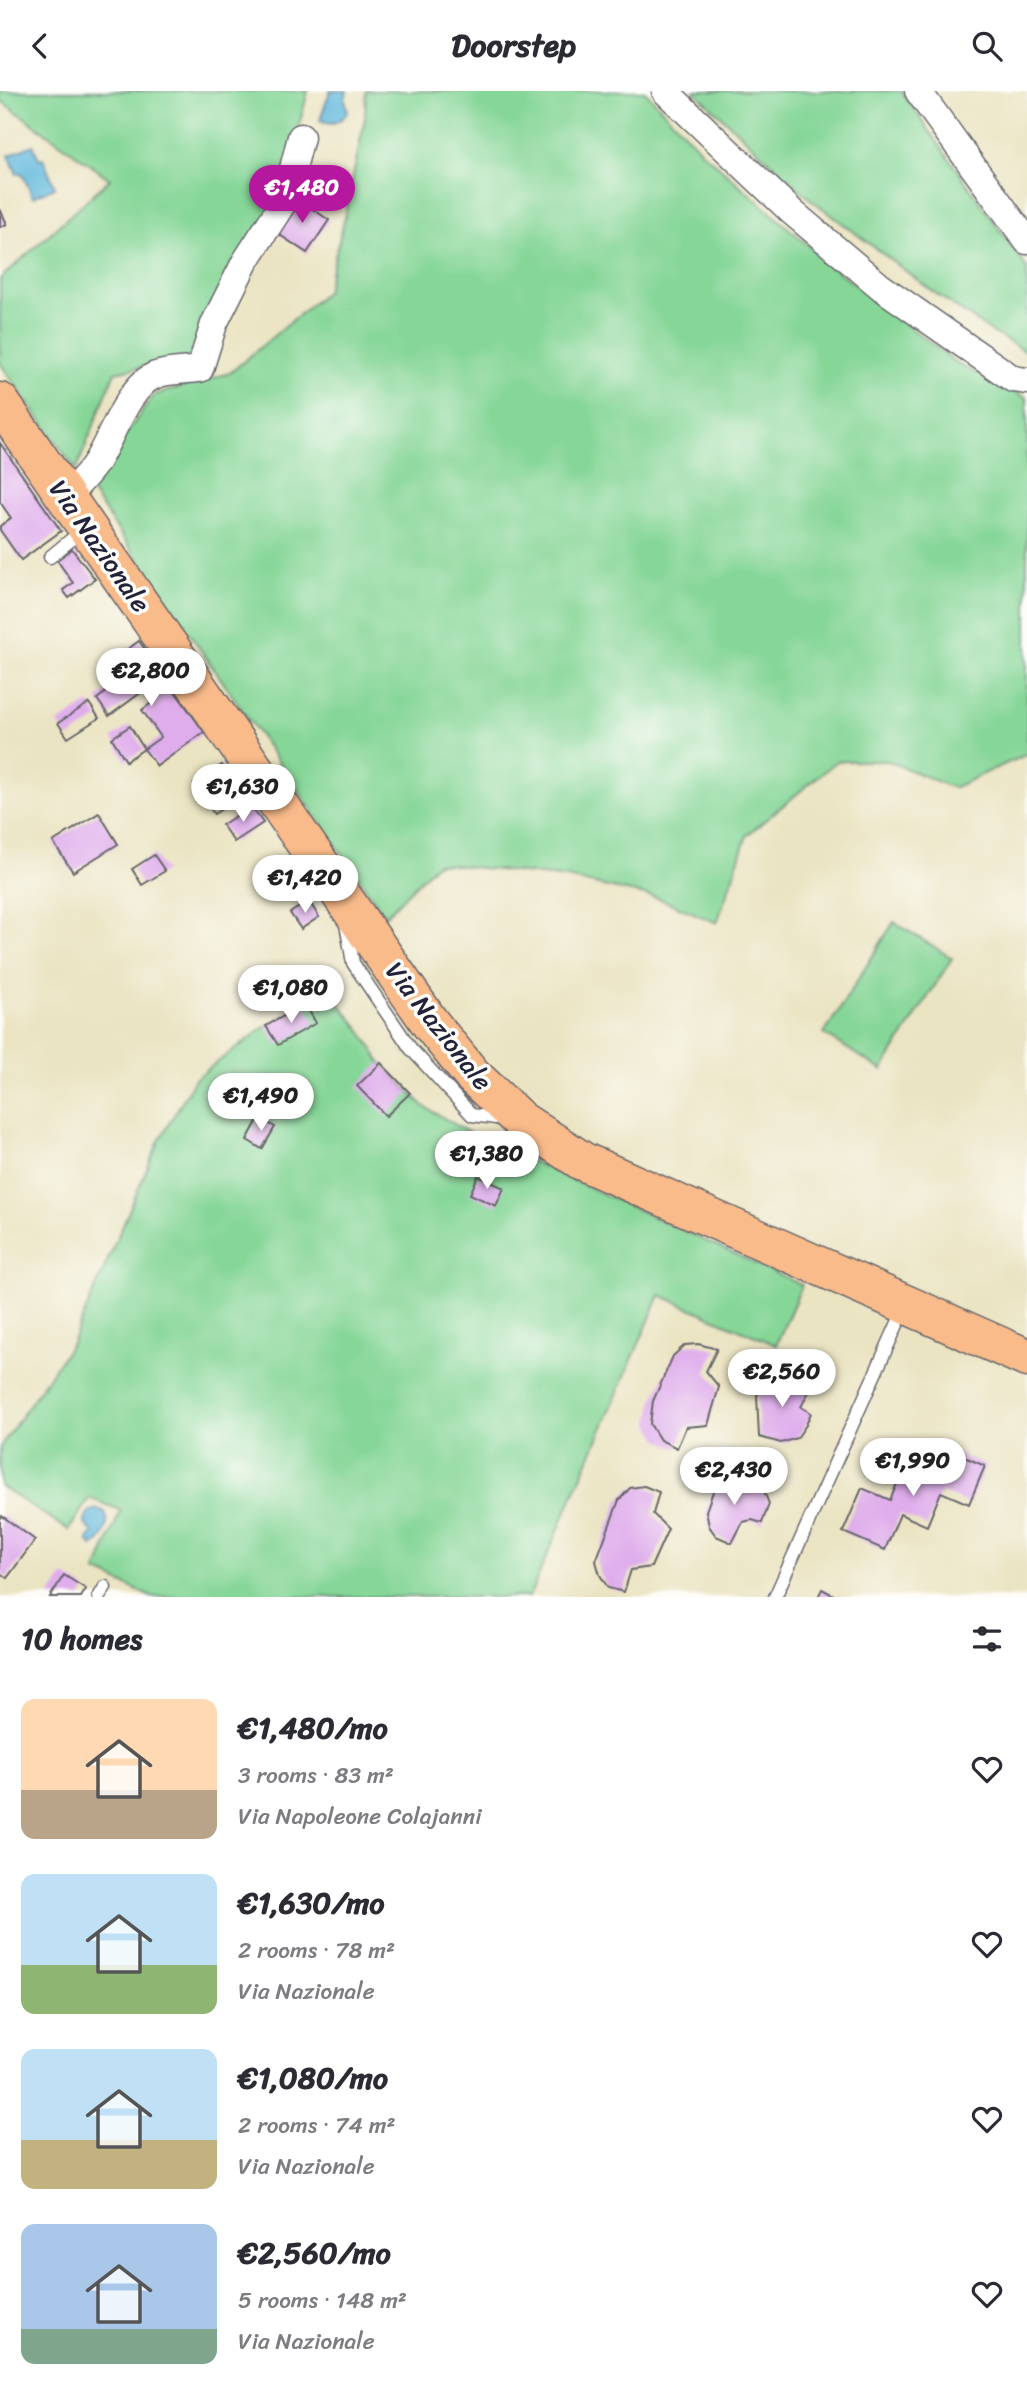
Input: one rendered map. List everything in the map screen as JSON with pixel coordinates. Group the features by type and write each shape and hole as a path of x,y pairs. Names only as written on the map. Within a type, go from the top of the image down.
{"main road":[{"name":"Via Nazionale","path":"0,402 430,1023 472,1075 521,1121 582,1161 1025,1357"}],"street":[{"path":"665,91 792,212 871,279 1020,380"},
{"path":"918,91 1027,241"},
{"path":"76,512 93,467 108,442 119,415 135,392 154,375 200,369 214,324 245,262 285,200 302,138"}],"lane":[{"path":"50,557 76,512"},
{"path":"775,1597 906,1304"}],"green space":[{"path":"0,91 308,91 280,198 196,357 115,372 76,470 0,363 0,279 110,179 0,100"},
{"path":"366,91 645,91 702,152 842,275 959,365 1027,398 1027,754 953,788 888,761 837,761 747,835 717,923 658,898 567,878 437,863 385,916 88,487 154,395 230,373 326,292 365,118"},
{"path":"694,91 901,91 1027,268 1027,352 932,291 809,198"},
{"path":"894,922 952,958 882,1070 824,1034"},
{"path":"328,990 360,1029 381,1063 425,1107 468,1132 802,1285 776,1345 660,1295 529,1597 151,1597 96,1571 121,1510 89,1498 69,1530 0,1486 0,1447 72,1343 159,1141 195,1079 266,1026"}],"water":[{"path":"330,91 347,91 345,99 348,112 339,121 332,123 320,120"},
{"path":"33,145 39,159 43,158 55,187 33,197 22,173 17,174 9,155"},
{"path":"98,1509 105,1512 107,1527 100,1540 92,1546 88,1540 93,1533 85,1524 85,1519 90,1511"}],"building":[{"path":"296,198 329,220 307,253 274,231"},
{"path":"0,209 7,224 0,227"},
{"path":"0,443 61,531 21,560 0,530 0,526 11,518 0,502"},
{"path":"72,549 95,579 69,598 63,590 73,583 57,560"},
{"path":"139,641 204,732 157,766 144,749 161,737 142,710 154,701 146,689 109,716 97,699 130,674 118,656"},
{"path":"89,703 99,718 68,738 58,723"},
{"path":"130,726 144,749 126,761 112,738"},
{"path":"222,765 242,796 214,814 194,784"},
{"path":"251,806 263,823 234,842 222,825"},
{"path":"99,813 118,844 73,872 53,842"},
{"path":"154,855 165,871 142,885 132,869"},
{"path":"309,901 319,917 301,929 290,913"},
{"path":"305,1004 316,1023 278,1045 266,1026"},
{"path":"381,1063 410,1093 386,1116 357,1086"},
{"path":"259,1118 275,1127 262,1149 247,1140"},
{"path":"478,1176 504,1188 496,1206 470,1194"},
{"path":"698,1344 717,1349 706,1371 719,1387 708,1425 686,1427 677,1448 660,1440 650,1424 653,1401 673,1356 685,1345"},
{"path":"775,1376 784,1376 810,1389 801,1407 811,1413 806,1425 797,1438 781,1443 759,1437 757,1396 764,1381"},
{"path":"942,1447 985,1466 969,1504 941,1492 927,1526 900,1514 885,1550 843,1532 862,1488 890,1500 904,1468 929,1479"},
{"path":"720,1472 764,1491 769,1504 762,1523 752,1520 743,1522 732,1543 716,1536 709,1526 706,1511"},
{"path":"644,1486 659,1492 653,1514 668,1529 651,1567 631,1570 624,1592 608,1588 596,1561 619,1500 630,1488"},
{"path":"2,1516 35,1540 7,1578 0,1573"},
{"path":"64,1575 86,1589 81,1597 50,1597"},
{"path":"822,1589 837,1597 818,1597"}]}
